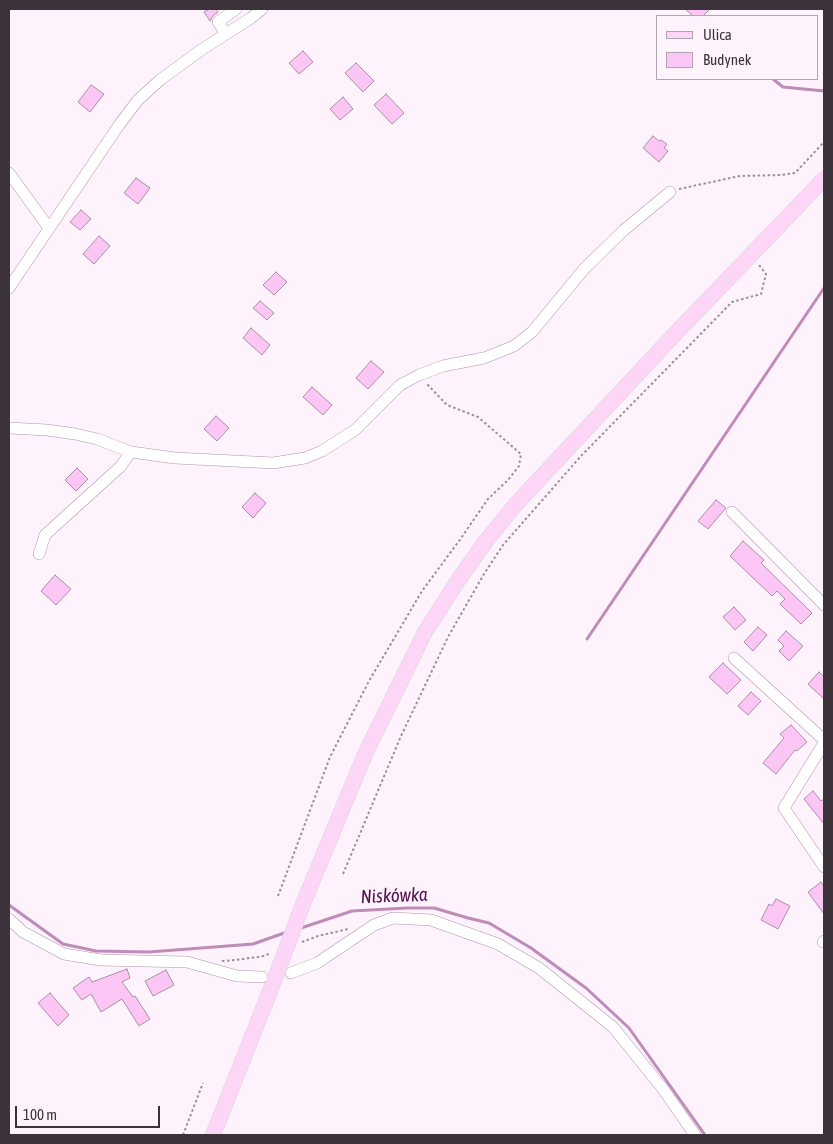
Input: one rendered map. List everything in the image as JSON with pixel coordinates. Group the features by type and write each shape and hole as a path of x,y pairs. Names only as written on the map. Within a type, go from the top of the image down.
{"main road":[{"path":"213,1135 268,979 303,904 366,752 425,632 458,579 486,540 516,504 581,433 824,179"}],"street":[{"path":"226,34 218,22 236,9"},
{"path":"9,288 138,100 160,80 226,34 250,14 262,9"},
{"path":"9,173 49,228"},
{"path":"9,428 75,434 97,439 131,452 175,458 273,463 305,458 322,451 355,430 400,385 443,366 484,358 514,346 532,332 584,269 624,230 670,192"},
{"path":"39,554 45,535 120,467 131,452"},
{"path":"732,512 824,605"},
{"path":"734,658 824,741 784,808 824,867"},
{"path":"291,972 317,963 374,925 393,918 431,920 498,944 539,968 613,1026 663,1089 695,1135"},
{"path":"9,919 23,932 64,954 101,960 187,962 237,976 268,979"}],"path":[{"path":"670,192 740,176 795,173 824,142"},
{"path":"343,874 401,736 448,637 503,545 581,456 732,302 761,294 766,274 751,255"},
{"path":"278,896 330,757 369,681 422,591 488,499 508,480 519,466 521,454 478,417 447,405 419,375"},
{"path":"183,1135 203,1083"}],"building":[{"path":"209,9 216,9 218,12 210,21 204,12"},
{"path":"685,9 710,9 704,15 692,15"},
{"path":"303,51 313,62 299,74 289,63"},
{"path":"356,63 374,81 363,92 345,73"},
{"path":"91,85 104,94 90,112 78,102"},
{"path":"386,94 404,113 392,124 374,105"},
{"path":"343,97 353,109 340,120 330,109"},
{"path":"653,136 667,144 664,148 668,151 659,162 643,148"},
{"path":"136,178 150,188 138,204 124,193"},
{"path":"81,210 91,219 80,230 70,222"},
{"path":"99,236 110,246 94,264 83,254"},
{"path":"276,272 287,282 274,295 263,285"},
{"path":"260,301 274,313 267,320 253,308"},
{"path":"251,328 270,345 262,355 243,338"},
{"path":"371,361 384,372 368,389 356,378"},
{"path":"312,387 332,405 323,415 303,397"},
{"path":"216,416 229,428 217,441 204,429"},
{"path":"77,468 88,479 76,491 65,480"},
{"path":"255,493 266,503 253,518 242,507"},
{"path":"716,500 726,508 708,529 698,521"},
{"path":"743,541 764,560 761,563 812,613 801,624 780,604 785,599 777,591 772,596 730,556"},
{"path":"55,575 71,589 56,605 41,591"},
{"path":"734,607 746,620 735,630 723,617"},
{"path":"758,627 767,635 753,651 744,642"},
{"path":"786,631 803,646 789,661 779,651 784,646 778,640"},
{"path":"723,663 741,680 727,694 709,677"},
{"path":"819,672 824,677 824,699 808,684"},
{"path":"751,692 761,701 748,715 738,706"},
{"path":"791,725 807,742 797,751 795,750 776,774 763,763 784,738 780,734"},
{"path":"813,791 821,801 824,799 824,824 804,799"},
{"path":"821,882 824,887 824,914 808,892"},
{"path":"776,899 790,906 778,929 761,920 769,904 772,906"},
{"path":"127,969 130,978 122,982 133,997 135,996 150,1019 139,1026 122,999 101,1012 91,994 82,1000 73,988 89,977 92,982"},
{"path":"166,970 174,985 153,996 145,981"},
{"path":"50,993 69,1015 58,1026 38,1003"}],"waterway":[{"path":"774,80 783,87 824,91"},
{"path":"587,639 824,288"},
{"name":"Niskówka","path":"9,905 63,944 96,951 149,952 253,944 287,932"},
{"name":"Niskówka","path":"298,929 352,911 407,908 434,908 489,923 531,948 586,988 629,1028 705,1135"}]}
